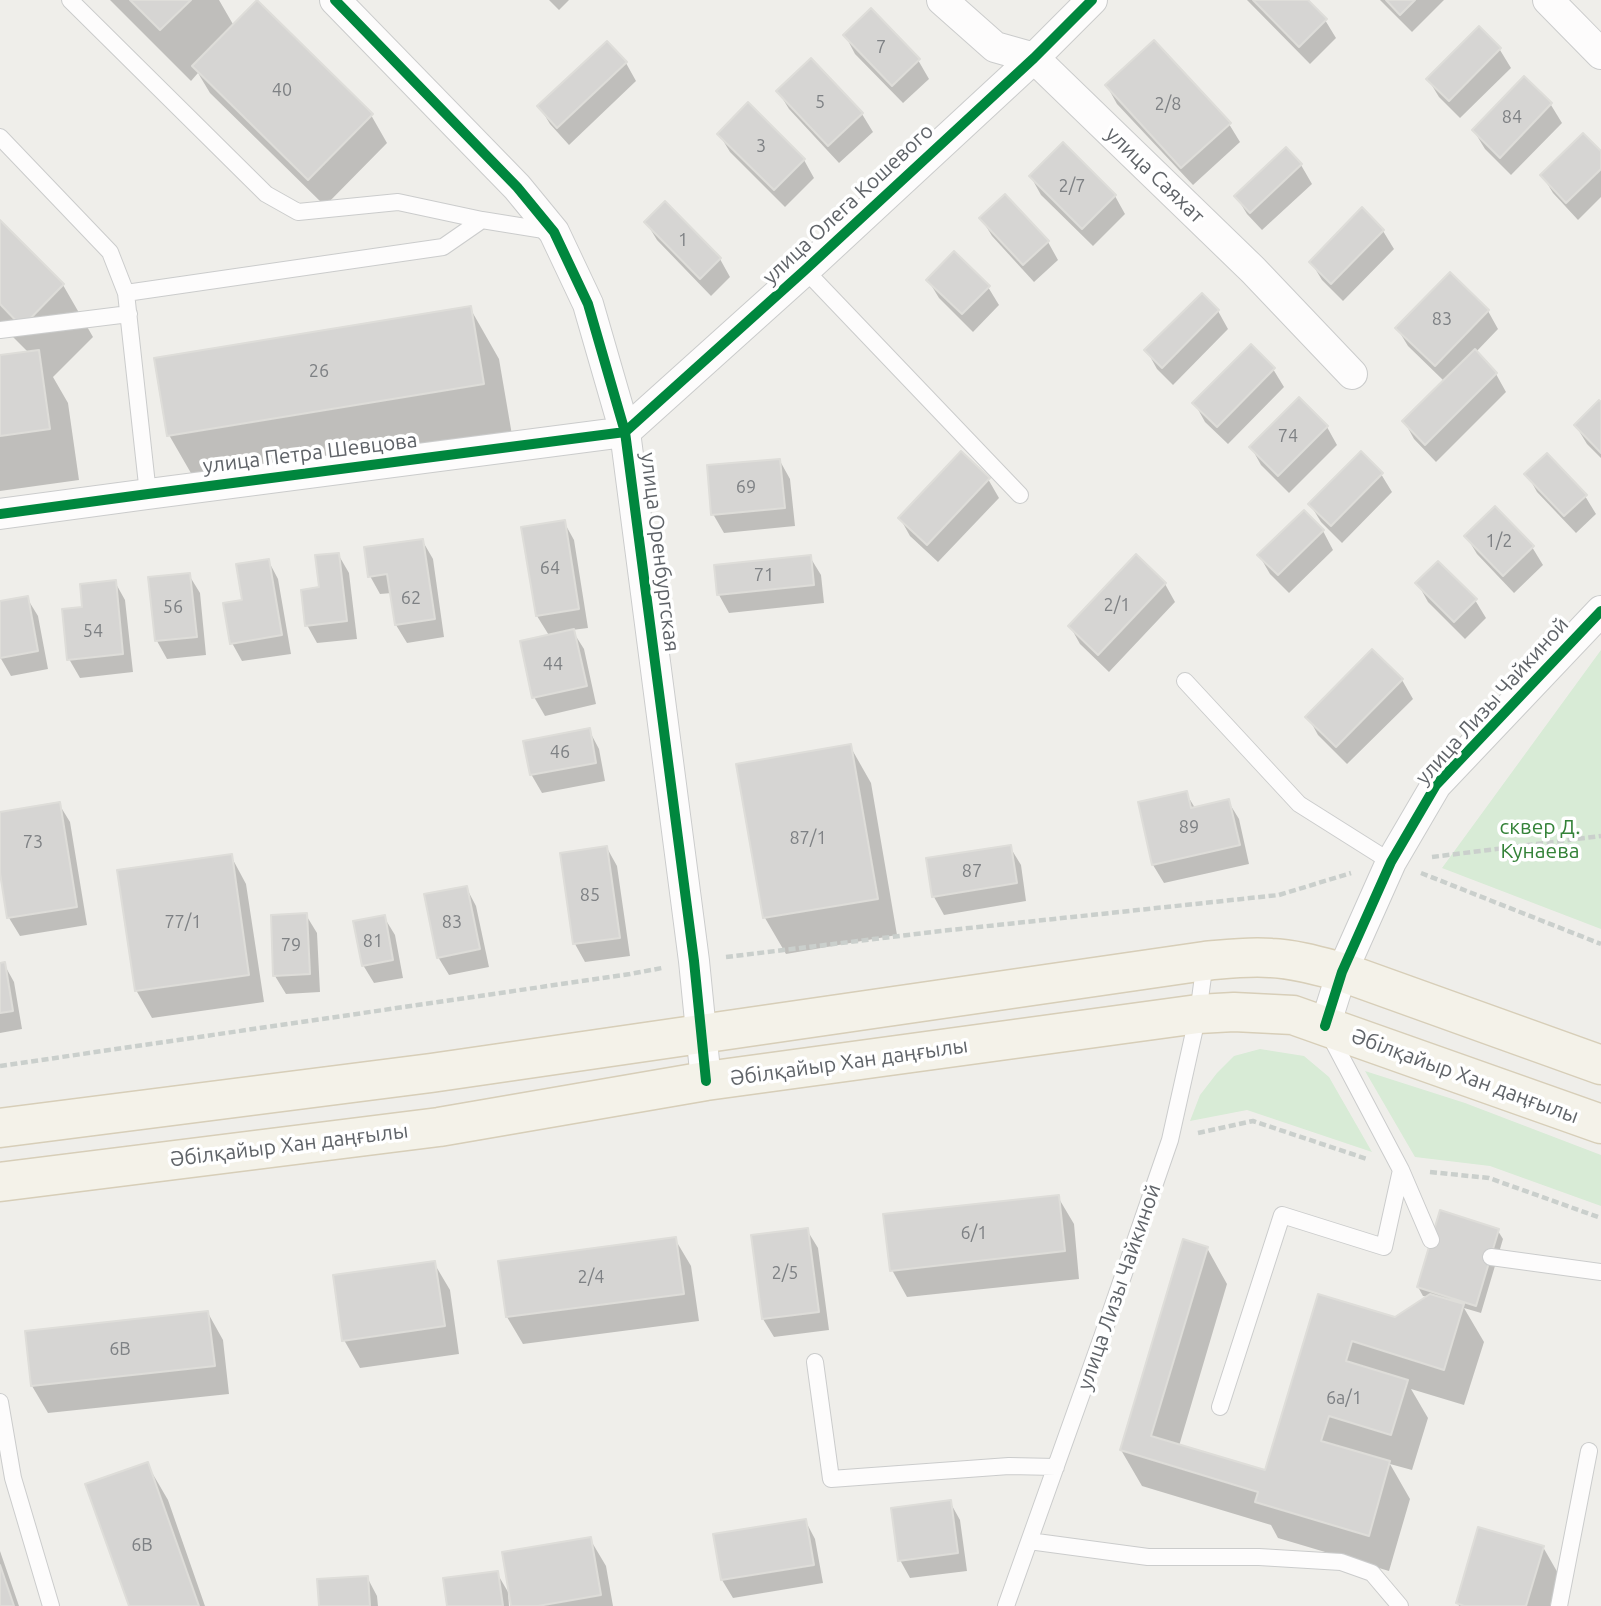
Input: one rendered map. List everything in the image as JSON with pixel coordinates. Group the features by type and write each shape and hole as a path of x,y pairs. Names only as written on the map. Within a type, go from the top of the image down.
{"main road":[{"path":"0,1128 431,1073 1237,958 1303,962 1342,972 1601,1065"},
{"name":"Әбілқайыр Хан даңғылы","path":"0,1182 439,1127 706,1081 1198,1014 1234,1012 1293,1015 1601,1124"}],"street":[{"name":"улица Оренбургская","path":"335,0 517,187 554,232 588,304 625,432 694,961 706,1081"},
{"name":"улица Саяхат","path":"943,0 995,47 1034,58 1254,270 1352,374"},
{"name":"улица Олега Кошевого","path":"625,432 805,270 1093,0"},
{"path":"1548,0 1601,54"},
{"name":"улица Петра Шевцова","path":"0,514 625,432"},
{"name":"улица Лизы Чайкиной","path":"1325,1026 1342,972 1391,862 1436,785 1601,611"}],"lane":[{"path":"70,0 266,194 298,212 398,202 554,232"},
{"path":"0,137 110,252 126,293 148,494"},
{"path":"126,293 443,247 482,220"},
{"path":"805,270 1020,495"},
{"path":"0,330 129,314"},
{"path":"1185,681 1299,804 1391,862"},
{"name":"улица Лизы Чайкиной","path":"1006,1606 1170,1140 1198,1014 1205,961"},
{"path":"1325,1026 1401,1170 1431,1240"},
{"path":"1220,1407 1282,1215 1384,1247 1401,1170"},
{"path":"1491,1257 1601,1272"},
{"path":"815,1362 831,1479 1009,1466 1056,1467"},
{"path":"0,1402 13,1478 51,1606"},
{"path":"1559,1606 1589,1451"},
{"path":"1029,1541 1147,1558 1259,1556 1341,1562 1372,1573 1399,1606"}],"path":[{"path":"1391,862 1601,835"},
{"path":"1391,862 1601,944"}],"green space":[{"name":"сквер Д. Кунаева","path":"1601,650 1601,929 1442,868"},
{"path":"1260,1049 1304,1056 1329,1077 1372,1152 1247,1110 1190,1121 1200,1095 1217,1073 1234,1056"},
{"path":"1365,1071 1465,1103 1601,1155 1601,1206 1490,1166 1415,1157"}],"building":[{"path":"130,0 191,0 160,30"},
{"path":"257,0 373,114 308,180 192,66"},
{"path":"1253,0 1308,0 1327,19 1299,47"},
{"path":"1386,0 1415,0 1400,15"},
{"path":"871,8 920,59 892,86 843,35"},
{"path":"1479,26 1501,48 1449,101 1426,79"},
{"path":"1154,40 1231,123 1181,168 1105,85"},
{"path":"607,41 627,62 557,128 537,106"},
{"path":"811,58 863,113 828,146 776,91"},
{"path":"1524,76 1552,103 1500,158 1472,130"},
{"path":"748,102 805,159 774,190 717,134"},
{"path":"1583,133 1601,151 1601,169 1566,203 1540,175"},
{"path":"1063,142 1116,195 1082,229 1029,176"},
{"path":"1286,147 1302,164 1250,213 1234,196"},
{"path":"1005,194 1049,241 1023,265 979,218"},
{"path":"665,201 721,258 700,279 644,222"},
{"path":"1362,207 1384,230 1331,284 1309,262"},
{"path":"0,220 64,284 22,327 0,304"},
{"path":"954,251 990,286 962,314 926,280"},
{"path":"1450,272 1489,310 1435,366 1395,328"},
{"path":"1202,293 1219,310 1162,368 1144,350"},
{"path":"471,306 484,384 167,436 154,358"},
{"path":"1251,344 1275,368 1217,427 1192,403"},
{"path":"1475,349 1497,373 1425,445 1402,421"},
{"path":"39,350 50,429 0,436 0,355"},
{"path":"1299,397 1328,426 1278,476 1249,447"},
{"path":"1599,400 1601,402 1601,453 1574,425"},
{"path":"961,451 990,478 927,545 898,518"},
{"path":"1361,451 1383,473 1331,526 1308,504"},
{"path":"1547,453 1587,495 1564,516 1524,474"},
{"path":"780,459 785,508 711,515 707,465"},
{"path":"1495,506 1534,546 1503,576 1464,536"},
{"path":"1304,510 1324,530 1278,575 1257,555"},
{"path":"565,520 579,609 536,616 521,527"},
{"path":"423,539 435,619 395,625 387,574 368,577 364,547"},
{"path":"339,553 347,621 305,626 301,590 319,587 315,555"},
{"path":"1136,554 1166,583 1098,655 1068,626"},
{"path":"811,555 814,585 717,595 714,565"},
{"path":"269,559 282,635 230,644 223,603 242,600 236,564"},
{"path":"1438,561 1477,599 1454,622 1415,583"},
{"path":"190,573 197,637 155,641 148,577"},
{"path":"116,580 123,654 67,660 62,609 82,607 80,584"},
{"path":"28,596 38,651 0,658 0,601"},
{"path":"574,629 587,686 532,698 520,641"},
{"path":"1372,649 1403,679 1336,747 1305,717"},
{"path":"590,728 596,763 530,775 523,741"},
{"path":"851,744 878,899 763,918 736,764"},
{"path":"1187,791 1191,808 1229,799 1240,845 1152,865 1138,802"},
{"path":"60,802 77,907 7,918 0,873 0,812"},
{"path":"1011,845 1017,883 932,897 926,858"},
{"path":"607,846 620,938 573,944 560,853"},
{"path":"232,854 249,975 135,991 117,870"},
{"path":"467,886 480,949 437,958 424,894"},
{"path":"307,913 310,974 273,976 271,915"},
{"path":"385,915 393,960 362,966 353,921"},
{"path":"5,962 13,1011 0,1013 0,963"},
{"path":"1059,1195 1065,1251 890,1271 883,1214"},
{"path":"1440,1210 1499,1229 1476,1306 1417,1287"},
{"path":"808,1228 819,1312 762,1319 751,1235"},
{"path":"676,1237 684,1294 506,1317 498,1261"},
{"path":"1183,1239 1208,1247 1151,1436 1265,1470 1318,1294 1395,1317 1430,1294 1464,1304 1444,1370 1352,1341 1346,1361 1408,1380 1391,1435 1329,1416 1321,1441 1390,1461 1369,1536 1255,1502 1258,1492 1120,1450"},
{"path":"435,1261 445,1326 342,1341 333,1275"},
{"path":"208,1311 215,1366 31,1386 25,1331"},
{"path":"148,1462 199,1606 129,1606 85,1484"},
{"path":"951,1500 958,1553 898,1561 891,1508"},
{"path":"806,1519 814,1565 721,1580 713,1534"},
{"path":"1478,1527 1544,1546 1526,1606 1464,1606 1456,1603"},
{"path":"591,1537 601,1595 538,1606 511,1606 502,1552"},
{"path":"0,1565 14,1606 0,1606"},
{"path":"498,1571 503,1606 447,1606 443,1578"},
{"path":"368,1576 370,1606 319,1606 317,1579"}],"cycle path":[{"path":"335,0 517,187 554,232 588,304 625,432 694,961 706,1081"},
{"path":"0,514 625,432 805,270 1034,58 1092,0"},
{"path":"1325,1026 1342,972 1391,862 1436,785 1601,611"}]}
